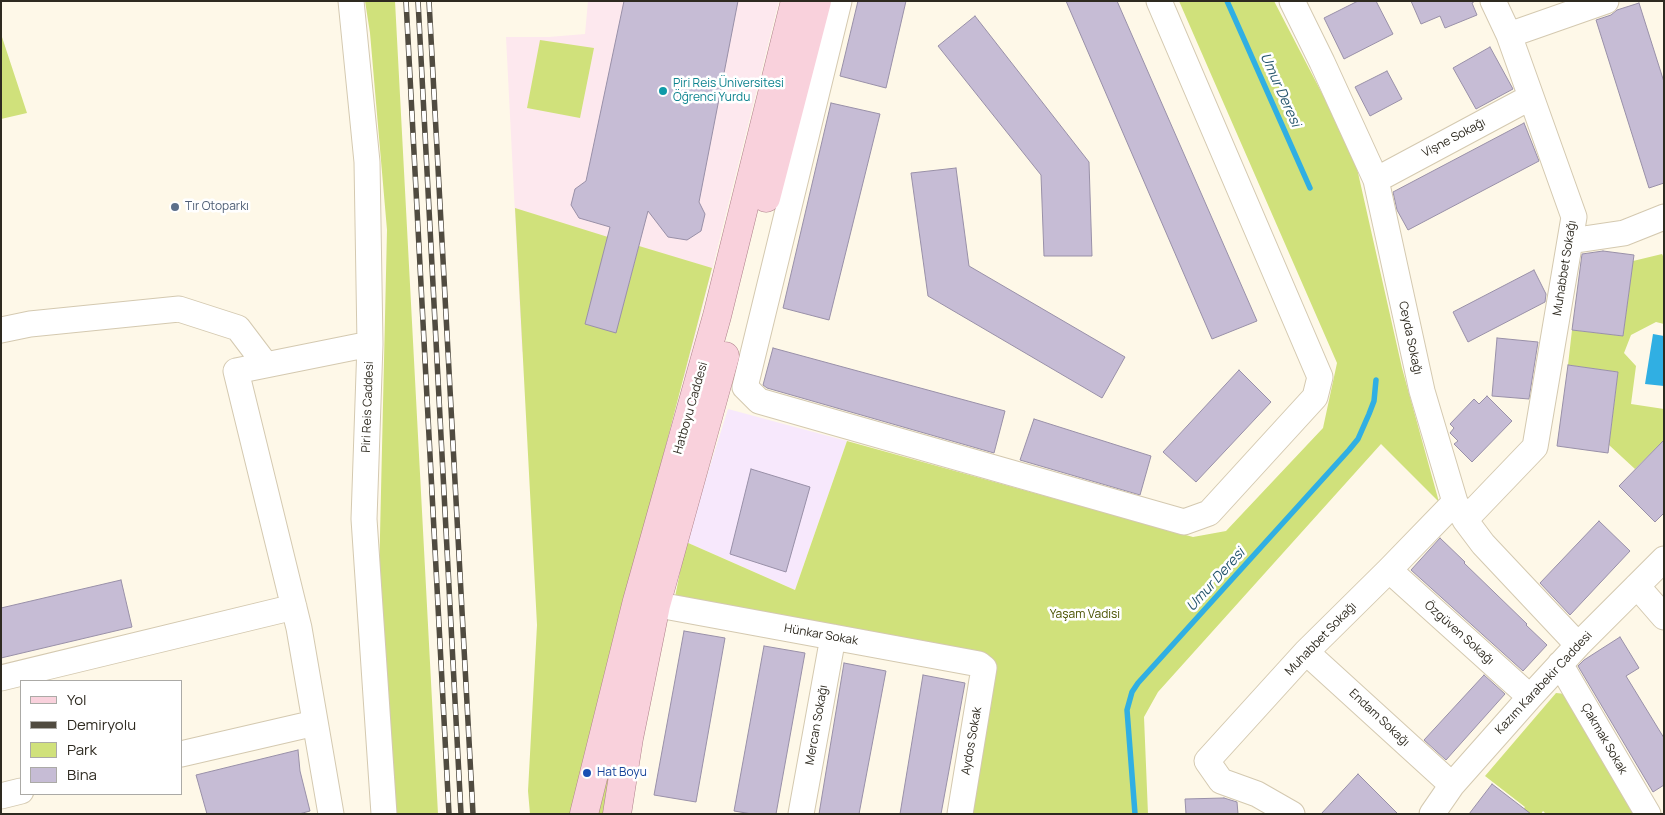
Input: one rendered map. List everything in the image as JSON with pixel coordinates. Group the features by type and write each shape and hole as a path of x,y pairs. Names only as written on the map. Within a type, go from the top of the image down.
{"main road":[{"name":"Hatboyu Caddesi","path":"617,814 629,738 646,603 795,1"},
{"name":"Hatboyu Caddesi","path":"584,814 646,603 734,325 817,1"}],"street":[{"name":"Piri Reis Caddesi","path":"351,1 367,162 370,344 364,519 384,814"},
{"path":"839,1 746,387 759,400 1184,522 1209,512 1315,397 1320,377 1159,1"},
{"name":"Ceyda Sokağı","path":"1292,1 1376,180 1422,392 1460,511 1483,544 1578,645"},
{"name":"Muhabbet Sokağı","path":"1292,814 1257,794 1222,781 1207,761 1306,652 1389,570 1535,447 1574,217 1509,36 1493,1"},
{"path":"1509,36 1606,1"},
{"name":"Vişne Sokağı","path":"1376,180 1531,97"},
{"path":"1570,241 1624,233 1664,217"},
{"path":"1,330 30,324 179,309 238,328 266,365"},
{"path":"331,814 299,628 236,371 370,344"},
{"name":"Kazım Karabekir Caddesi","path":"1432,814 1452,785 1560,664 1664,559"},
{"name":"Özgüven Sokağı","path":"1389,570 1530,697"},
{"path":"1637,586 1664,617"},
{"name":"Hünkar Sokak","path":"646,603 979,664 984,668"},
{"path":"1,678 294,607"},
{"name":"Mercan Sokağı","path":"800,814 833,637"},
{"name":"Endam Sokağı","path":"1306,652 1452,785"},
{"name":"Çakmak Sokak","path":"1560,664 1648,814"},
{"name":"Aydos Sokak","path":"960,814 984,668"},
{"path":"182,754 315,723"},
{"path":"1,796 20,791"}],"shaded area":[{"path":"588,1 779,1 685,378 522,352 506,37 549,37 585,34"},
{"path":"728,409 847,441 795,590 686,542"}],"green space":[{"path":"365,1 395,1 438,814 396,814 379,579 387,230 370,33"},
{"name":"Yaşam Vadisi","path":"1179,1 1274,1 1354,155 1402,368 1439,502 1381,444 1158,692 1144,717 1148,814 970,814 993,665 675,597 686,542 795,590 847,441 1193,537 1226,531 1323,428 1337,363"},
{"path":"1,34 27,113 1,119"},
{"path":"540,40 594,48 580,118 527,108"},
{"path":"515,208 608,237 585,324 616,332 639,246 712,268 570,814 530,814 528,791 537,625"},
{"path":"1662,254 1664,258 1664,324 1656,322 1631,335 1624,353 1636,366 1631,404 1664,409 1664,440 1635,469 1609,445 1618,372 1568,365 1572,330 1623,336 1633,261"},
{"path":"1556,693 1566,694 1634,814 1546,814 1543,811 1541,814 1520,814 1525,807 1485,776"},
{"path":"612,763 604,814 597,814"}],"water":[{"path":"1653,334 1664,336 1664,386 1645,384"}],"building":[{"name":"Piri Reis Üniversitesi Öğrenci Yurdu","path":"624,1 738,1 699,202 705,214 701,231 687,240 668,237 648,211 616,333 585,324 610,227 579,218 571,205 575,189 586,181"},
{"path":"858,1 906,1 886,88 840,76"},
{"path":"1066,1 1117,1 1257,321 1212,339"},
{"path":"1358,1 1376,1 1393,34 1344,59 1324,18"},
{"path":"1411,1 1475,1 1472,3 1477,15 1445,28 1440,16 1421,24"},
{"path":"1639,3 1664,82 1664,183 1649,188 1596,20 1611,15 1617,10"},
{"path":"975,16 1089,162 1092,256 1044,256 1041,175 938,46"},
{"path":"1490,47 1513,89 1476,109 1453,68"},
{"path":"1387,71 1402,99 1370,116 1355,87"},
{"path":"831,103 880,114 829,320 783,308"},
{"path":"1524,123 1539,161 1408,230 1397,210 1393,192"},
{"path":"956,168 969,266 1125,357 1102,398 928,296 911,173"},
{"path":"1603,251 1634,255 1623,336 1572,330 1582,254"},
{"path":"1534,270 1546,294 1545,302 1468,342 1453,312"},
{"path":"1497,338 1538,342 1529,399 1492,396"},
{"path":"773,348 1005,411 994,453 767,388 763,385"},
{"path":"1568,365 1618,372 1608,453 1557,446"},
{"path":"1239,370 1271,402 1196,482 1163,452"},
{"path":"1487,396 1512,421 1472,462 1454,444 1458,441 1450,433 1454,428 1450,424 1474,399 1479,404"},
{"path":"1034,419 1151,456 1140,495 1020,460"},
{"path":"1664,440 1664,513 1655,522 1619,486"},
{"path":"751,469 810,487 786,572 730,554"},
{"path":"1599,521 1630,551 1570,615 1540,583"},
{"path":"1440,538 1547,645 1523,671 1411,570"},
{"path":"121,580 132,627 1,658 1,608"},
{"path":"684,631 725,638 696,802 654,795"},
{"path":"1620,637 1639,668 1626,676 1664,738 1664,785 1653,792 1578,666 1584,660"},
{"path":"764,646 805,653 776,814 752,814 734,811"},
{"path":"844,663 886,671 859,814 819,814"},
{"path":"923,675 965,683 941,814 900,814"},
{"path":"1484,675 1505,694 1446,760 1424,740"},
{"path":"298,750 300,771 310,811 299,814 207,814 196,775"},
{"path":"1358,774 1398,814 1321,814"},
{"path":"1492,784 1531,814 1469,814"},
{"path":"1224,798 1237,802 1238,814 1186,814 1185,799"}],"waterway":[{"name":"Umur Deresi","path":"1227,1 1310,188"},
{"name":"Umur Deresi","path":"1135,814 1127,710 1132,692 1138,683 1358,439 1374,401 1376,380"}],"railway":[{"path":"406,1 449,814"},
{"path":"418,1 461,814"},
{"path":"429,1 473,814"}],"place":[{"name":"Piri Reis Üniversitesi Öğrenci Yurdu","path":"663,91"},
{"name":"Tır Otoparkı","path":"175,207"},
{"name":"Hat Boyu","path":"587,773"}]}
